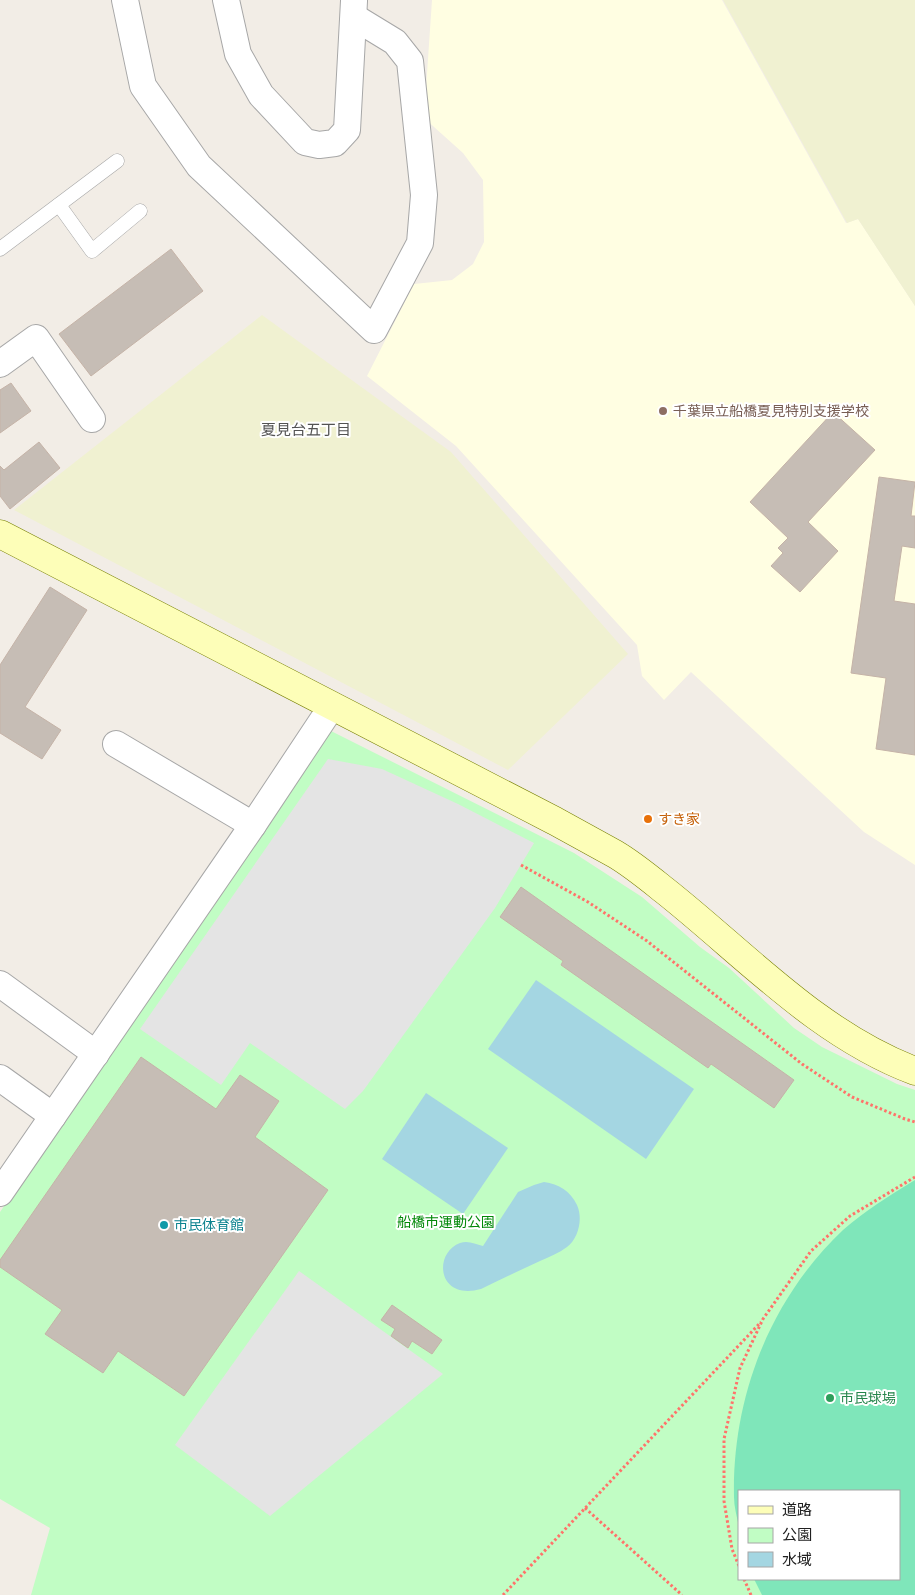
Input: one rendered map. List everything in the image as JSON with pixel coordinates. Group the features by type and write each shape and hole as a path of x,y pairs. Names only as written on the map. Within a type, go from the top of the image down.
{"street":[{"path":"125,0 143,86 199,166 374,330 420,243 424,196 410,62 395,42 354,9"},
{"path":"226,0 238,54 261,95 305,142 319,145 335,143 347,130 354,9"},
{"path":"0,364 36,338 92,419"},
{"path":"0,534 555,821 617,855 664,890 807,1009 852,1041 892,1062 915,1071"},
{"path":"0,1193 253,825 332,706"},
{"path":"116,744 253,825"},
{"path":"0,984 96,1054"},
{"path":"0,1078 53,1116"}],"lane":[{"path":"0,249 118,161"},
{"path":"59,205 92,251 140,211"}],"path":[{"path":"521,865 588,902 646,941 802,1064 852,1097 915,1122"},
{"path":"504,1595 763,1319 811,1251 850,1216 915,1177"},
{"path":"738,1564 732,1549 724,1502 724,1439 740,1368 763,1319"},
{"path":"585,1508 682,1595"},
{"path":"744,1580 751,1595"}],"shaded area":[{"name":"千葉県立船橋夏見特別支援学校","path":"432,0 722,0 846,223 858,219 915,306 915,865 864,832 691,672 664,700 642,676 637,645 456,446 367,376 414,284 452,280 473,264 484,242 483,180 463,153 424,118"},
{"path":"723,0 915,0 915,306 858,219 847,223"},
{"path":"262,315 451,452 628,654 508,770 14,510"},
{"path":"328,759 382,769 458,804 534,843 495,908 363,1091 345,1109 250,1043 221,1085 140,1029"},
{"path":"299,1271 443,1374 270,1516 175,1445"}],"green space":[{"name":"船橋市運動公園","path":"331,731 574,853 642,897 700,947 729,968 794,1028 822,1047 897,1084 915,1090 915,1595 31,1595 50,1528 0,1499 0,1212"},
{"name":"市民球場","path":"915,1180 915,1595 762,1595 754,1580 900,1580 900,1490 738,1490 738,1522 734,1501 735,1460 740,1423 748,1387 760,1352 776,1318 795,1287 817,1257 843,1230"}],"water":[{"path":"536,980 694,1089 646,1159 488,1049"},
{"path":"426,1093 508,1148 463,1214 382,1159"},
{"path":"544,1182 564,1189 577,1205 580,1222 577,1233 571,1243 557,1253 481,1289 466,1291 455,1288 448,1282 444,1274 443,1265 451,1248 466,1242 483,1246 518,1192"}],"building":[{"path":"171,249 203,291 91,376 59,334"},
{"path":"11,383 31,411 0,433 0,390"},
{"path":"833,412 875,450 808,522 838,551 800,592 771,566 783,553 778,548 788,538 750,502"},
{"path":"39,442 60,468 10,509 0,496 0,466 4,470"},
{"path":"879,477 915,482 911,516 915,516 915,548 902,546 894,601 915,604 915,755 876,749 886,678 851,673"},
{"path":"50,587 87,610 25,707 61,730 42,759 0,733 0,665"},
{"path":"521,887 794,1080 774,1108 711,1064 708,1068 561,965 563,961 500,917"},
{"name":"市民体育館","path":"141,1057 216,1109 240,1075 279,1101 255,1137 328,1190 184,1396 118,1351 103,1373 45,1334 62,1310 0,1267 0,1260"},
{"path":"392,1305 442,1340 432,1354 412,1341 408,1348 391,1336 395,1329 381,1320"}],"place":[{"name":"千葉県立船橋夏見特別支援学校","path":"663,411"},
{"name":"すき家","path":"648,819"},
{"name":"市民体育館","path":"164,1225"},
{"name":"市民球場","path":"830,1398"}],"district":[{"name":"夏見台五丁目","path":"306,430"}]}
